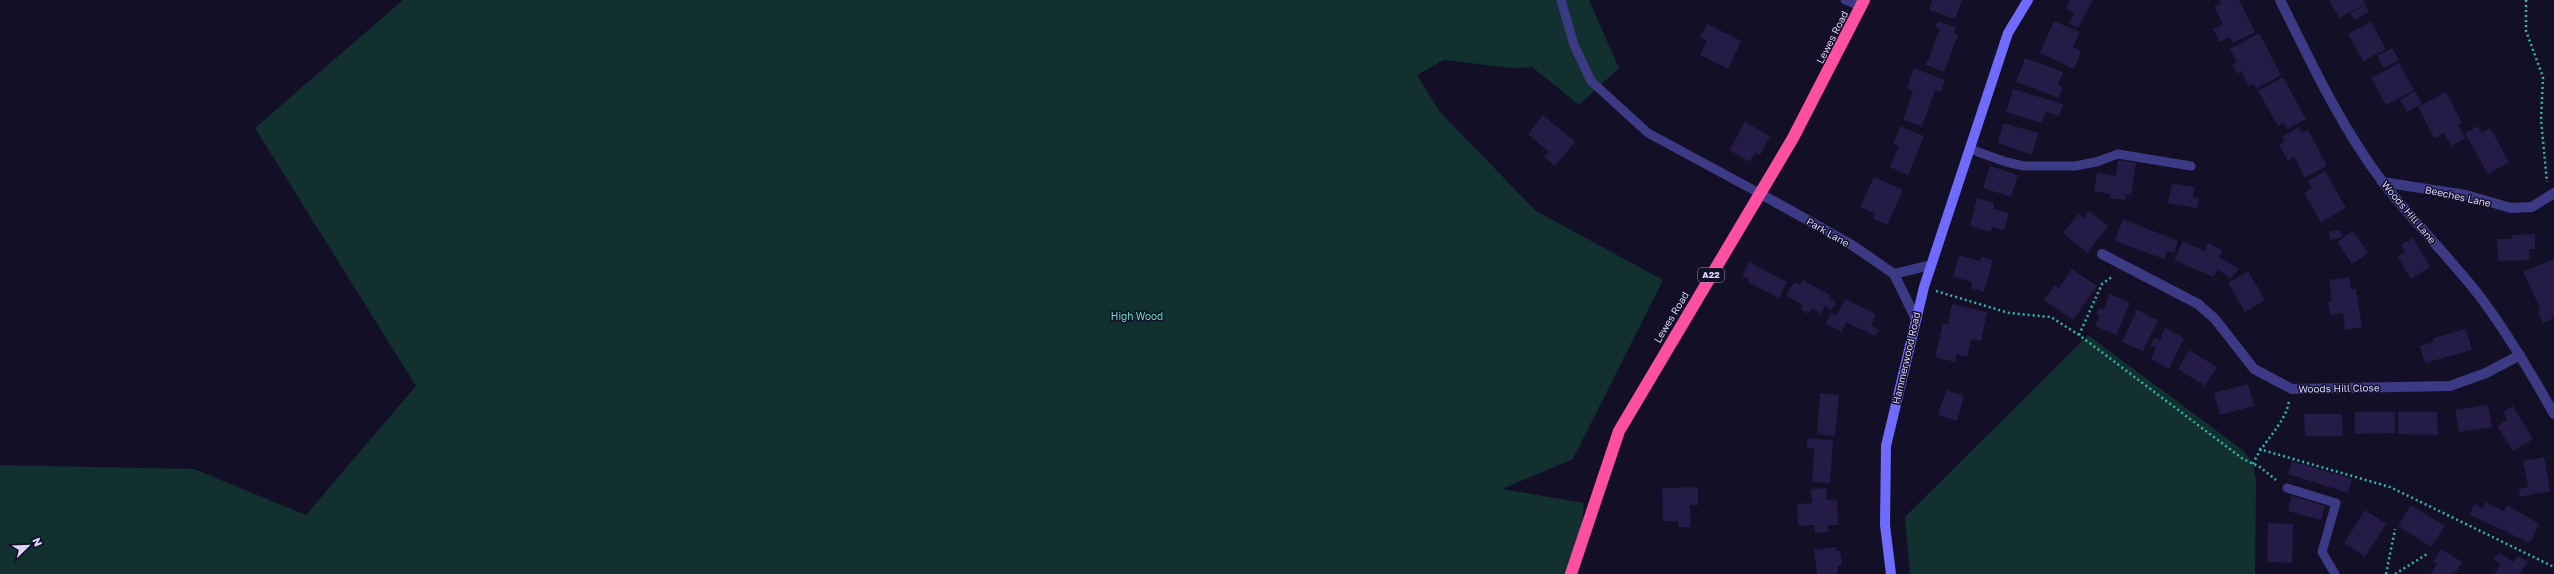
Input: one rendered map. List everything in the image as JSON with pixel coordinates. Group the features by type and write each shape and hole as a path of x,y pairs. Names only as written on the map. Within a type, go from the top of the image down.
{"highway":[{"name":"Lewes Road","path":"1571,574 1619,431 1674,335 1761,194 1863,3"}],"street":[{"name":"Hammerwood Road","path":"1890,574 1885,525 1886,446 1915,317 2008,33 2028,0"},
{"name":"Woods Hill Lane","path":"2280,0 2333,104 2363,154 2382,182 2478,295 2520,355 2554,414"},
{"name":"Beeches Lane","path":"2382,182 2466,196 2511,208 2532,207 2552,195"},
{"name":"Park Lane","path":"1761,194 1852,245 1894,274"},
{"name":"Woods Hill Close","path":"2102,254 2198,304 2215,319 2254,369 2292,389 2450,386 2486,373 2520,355"},
{"path":"1915,317 1894,274 1931,265"}],"lane":[{"path":"1561,0 1574,45 1591,81 1648,133 1761,194"},
{"path":"1845,0 1863,3"},
{"path":"1970,149 2006,162 2024,166 2075,166 2096,162 2118,154 2191,166"},
{"path":"2287,488 2336,503 2322,552 2335,574"}],"path":[{"path":"2526,0 2526,31 2543,77 2541,120 2544,171 2552,195"},
{"path":"2079,335 2102,284"},
{"path":"1924,287 2009,313 2051,317 2079,335 2243,459 2287,488"},
{"path":"2252,464 2259,449 2287,412 2292,389"},
{"path":"2259,449 2390,487 2554,567"},
{"path":"2386,574 2395,529"},
{"path":"2395,574 2427,554"}],"green space":[{"name":"High Wood","path":"403,0 1589,0 1619,68 1579,105 1532,67 1511,68 1444,60 1417,75 1440,112 1536,211 1663,280 1573,459 1502,489 1584,503 1577,574 0,574 0,465 194,469 306,515 416,386 255,128"},
{"path":"2088,335 2244,451 2253,464 2256,480 2255,574 1910,574 1905,517"}],"building":[{"path":"1932,0 1962,0 1955,19 1929,10"},
{"path":"2070,0 2093,0 2078,28 2069,23 2074,13 2066,8"},
{"path":"2220,0 2239,0 2255,32 2233,43 2230,37 2220,42 2213,29 2223,24 2214,7 2221,3"},
{"path":"2329,0 2363,0 2365,4 2339,18"},
{"path":"2365,5 2369,12 2354,20 2350,13"},
{"path":"1938,21 1956,28 1954,33 1958,35 1944,72 1926,65 1940,29 1935,27"},
{"path":"2054,21 2080,32 2073,47 2081,51 2074,69 2040,53"},
{"path":"2371,22 2386,49 2363,61 2348,34"},
{"path":"1707,24 1741,41 1728,69 1700,55 1707,41 1700,37"},
{"path":"2259,33 2281,75 2256,89 2254,84 2249,86 2241,71 2237,74 2232,65 2237,62 2230,49"},
{"path":"2392,48 2399,60 2384,68 2377,56"},
{"path":"2025,58 2063,72 2058,85 2063,87 2059,98 2016,82"},
{"path":"2399,63 2414,90 2386,105 2371,78"},
{"path":"1914,68 1945,80 1941,92 1935,90 1922,126 1903,120 1913,92 1907,88"},
{"path":"2283,77 2306,119 2288,129 2284,123 2278,126 2258,91"},
{"path":"2013,89 2063,104 2059,116 2046,112 2042,123 2006,112"},
{"path":"2415,91 2422,104 2407,112 2400,100"},
{"path":"2446,92 2462,123 2458,125 2465,138 2451,146 2444,133 2434,138 2418,107"},
{"path":"1543,115 1575,142 1555,166 1544,157 1549,152 1528,134"},
{"path":"1745,122 1770,136 1760,155 1755,153 1750,162 1729,150"},
{"path":"2003,123 2038,133 2032,155 1998,143"},
{"path":"1900,126 1924,136 1908,175 1890,167 1899,146 1893,144"},
{"path":"2478,126 2482,133 2490,128 2509,162 2488,174 2465,133"},
{"path":"2299,127 2302,133 2308,130 2327,166 2305,178 2294,157 2288,161 2279,145 2285,142 2282,137"},
{"path":"2118,160 2136,163 2131,195 2126,194 2125,200 2110,198 2111,194 2094,191 2097,173 2116,176"},
{"path":"1990,166 2018,175 2011,197 1983,188"},
{"path":"2325,171 2346,208 2321,222 2304,193 2312,188 2308,181"},
{"path":"1874,177 1903,190 1887,225 1873,219 1875,214 1860,207"},
{"path":"2172,183 2195,187 2193,197 2199,198 2197,208 2168,203"},
{"path":"1977,198 1994,203 1993,209 2009,213 2004,230 1992,227 1991,232 1970,226"},
{"path":"2089,211 2108,226 2087,253 2063,233 2078,214 2084,218"},
{"path":"2123,219 2178,241 2174,253 2167,251 2164,259 2115,241"},
{"path":"2340,230 2342,237 2330,240 2329,232"},
{"path":"2353,231 2368,253 2352,264 2337,242"},
{"path":"2535,234 2535,249 2529,249 2529,260 2498,261 2497,239 2512,239 2512,235"},
{"path":"2413,238 2430,267 2411,279 2398,257 2405,252 2401,245"},
{"path":"2183,241 2205,251 2208,243 2223,250 2219,257 2239,269 2230,279 2218,269 2213,277 2174,260"},
{"path":"1959,255 1980,261 1981,257 1993,260 1984,292 1971,288 1972,282 1953,277"},
{"path":"2554,259 2554,318 2543,323 2538,312 2541,310 2523,272"},
{"path":"1749,262 1787,282 1779,298 1748,282 1749,279 1742,276"},
{"path":"2072,269 2097,286 2073,320 2044,300 2055,285 2059,288"},
{"path":"2248,271 2265,300 2245,312 2228,283"},
{"path":"2349,277 2351,289 2356,289 2362,327 2345,330 2343,313 2330,315 2328,302 2332,301 2329,280"},
{"path":"1803,280 1830,295 1829,298 1836,302 1831,310 1825,306 1821,314 1812,308 1808,314 1801,309 1803,305 1786,296 1794,282 1800,285"},
{"path":"2110,294 2130,303 2116,335 2095,326 2099,316 2096,314 2099,308 2103,310"},
{"path":"1845,299 1876,314 1871,326 1879,330 1875,336 1846,322 1842,332 1826,324 1831,313 1837,315"},
{"path":"1952,304 1987,312 1981,341 1971,339 1967,357 1957,354 1955,362 1935,357 1943,323 1948,324"},
{"path":"2137,310 2158,320 2143,351 2122,342"},
{"path":"2165,328 2184,338 2169,369 2151,359 2156,348 2150,346 2155,337 2160,340"},
{"path":"2466,329 2472,350 2425,363 2420,346 2434,342 2433,338"},
{"path":"2189,350 2217,367 2205,386 2178,369"},
{"path":"2248,384 2254,406 2220,415 2214,393"},
{"path":"1946,390 1964,396 1957,421 1938,415"},
{"path":"1820,393 1839,395 1835,436 1817,434"},
{"path":"2488,405 2492,427 2459,432 2455,410"},
{"path":"2513,406 2533,439 2513,451 2497,426 2507,420 2503,412"},
{"path":"2355,412 2395,412 2395,433 2355,434"},
{"path":"2398,412 2437,412 2438,435 2398,434"},
{"path":"2304,414 2342,414 2343,436 2305,436"},
{"path":"1807,438 1833,440 1830,483 1812,482 1814,448 1807,448"},
{"path":"2544,457 2550,491 2520,497 2519,489 2528,487 2523,461"},
{"path":"2292,461 2352,479 2348,493 2288,474"},
{"path":"1698,487 1698,505 1690,505 1691,527 1679,527 1678,521 1663,521 1662,488"},
{"path":"1826,488 1827,500 1837,499 1838,525 1828,525 1829,532 1815,533 1814,525 1798,526 1797,504 1812,503 1811,489"},
{"path":"2292,496 2325,506 2321,520 2288,511"},
{"path":"2485,502 2504,511 2507,505 2539,524 2530,543 2470,515 2474,504 2482,508"},
{"path":"2411,505 2445,526 2431,547 2398,526"},
{"path":"2365,510 2386,524 2365,557 2344,543"},
{"path":"2268,523 2293,524 2292,563 2267,562"},
{"path":"1835,547 1836,551 1840,551 1842,565 1837,566 1838,574 1817,574 1814,550"},
{"path":"2441,549 2462,562 2454,574 2431,574 2437,564 2433,562"},
{"path":"2499,553 2513,562 2518,556 2528,562 2519,574 2494,574 2501,564 2494,559"}]}
